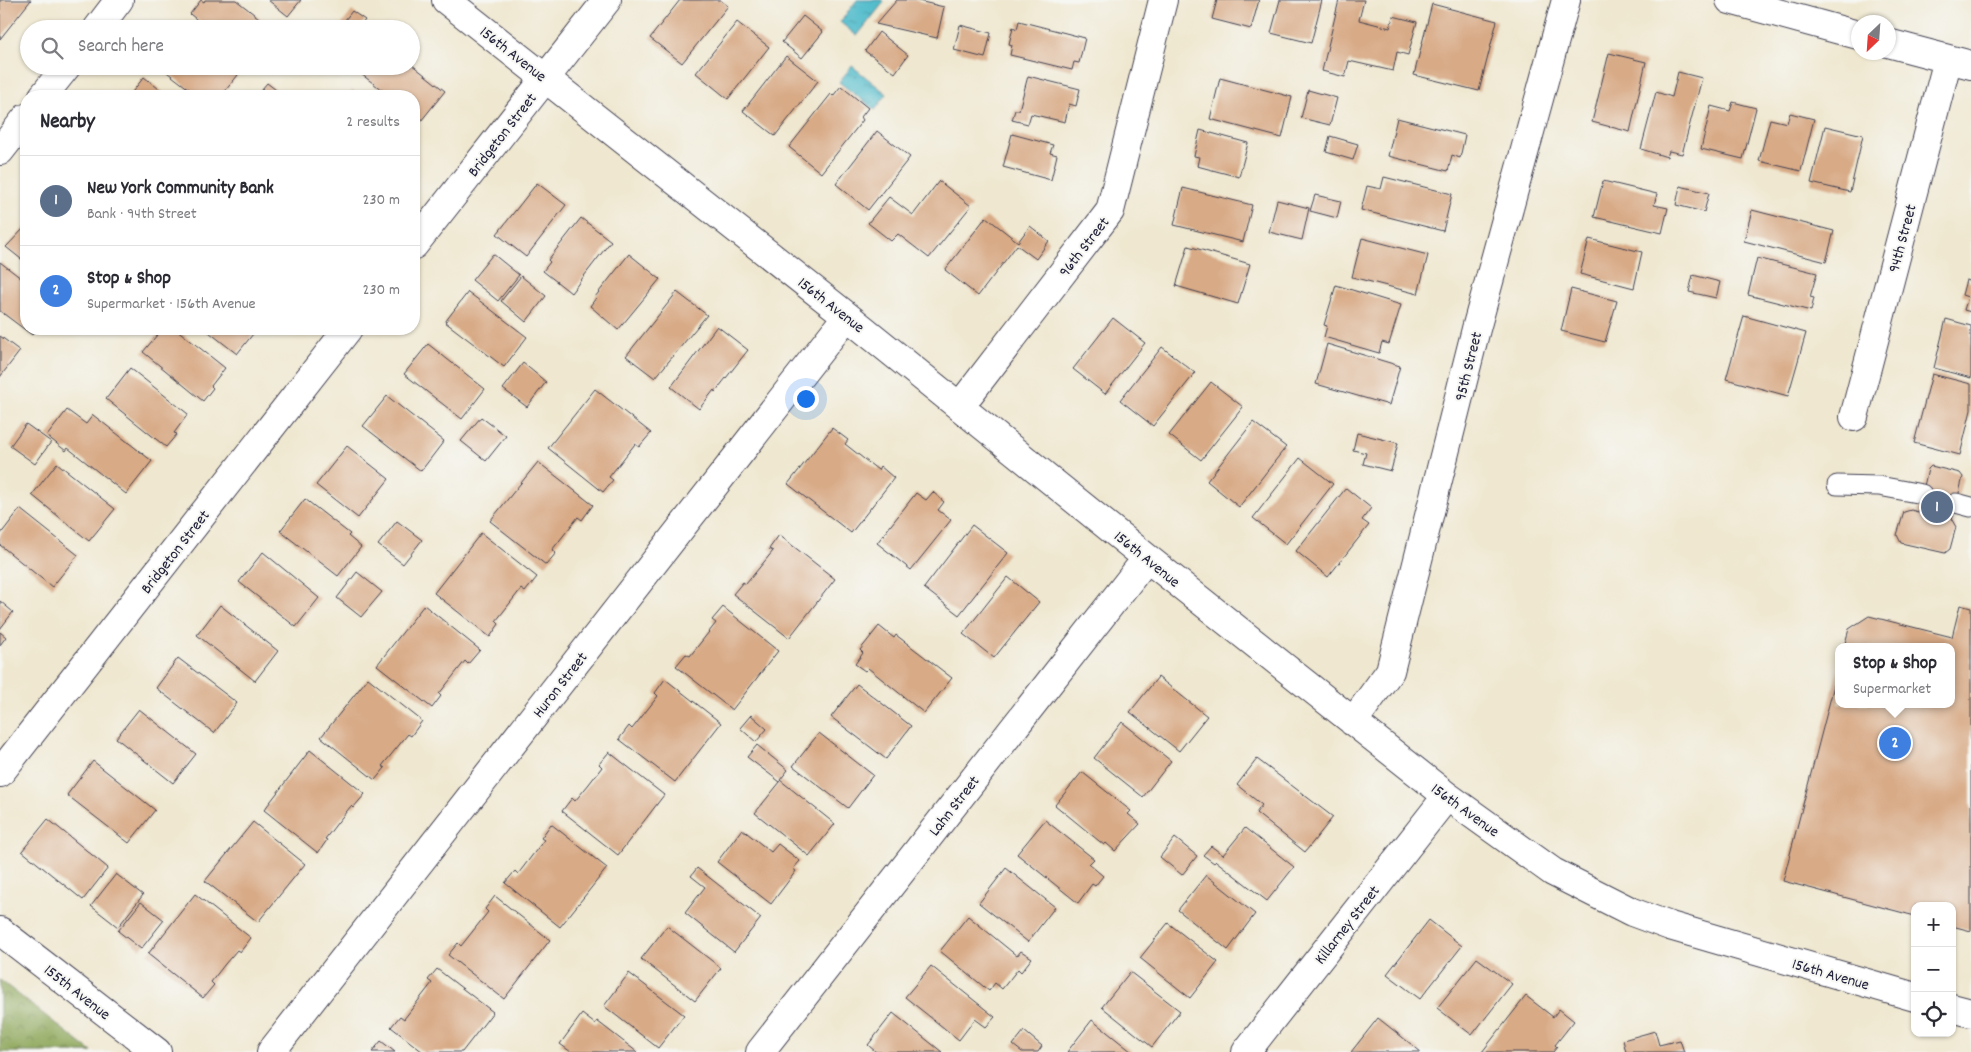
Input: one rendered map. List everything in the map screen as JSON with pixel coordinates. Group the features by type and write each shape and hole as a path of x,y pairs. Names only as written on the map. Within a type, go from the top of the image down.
{"street":[{"path":"104,20 119,0"},
{"name":"156th Avenue","path":"446,0 847,316 1353,722 1447,796 1552,872 1632,912 1670,926 1911,996"},
{"name":"Bridgeton Street","path":"420,237 607,0"},
{"name":"96th Street","path":"960,406 1110,211 1163,0"},
{"name":"95th Street","path":"1353,722 1390,671 1476,329 1566,0"},
{"path":"1730,0 1851,33"},
{"path":"1896,45 1960,62"},
{"name":"94th Street","path":"1854,417 1960,62"},
{"path":"48,90 60,75"},
{"path":"0,151 20,126"},
{"name":"Huron Street","path":"270,1052 847,316"},
{"name":"Bridgeton Street","path":"0,772 343,335"},
{"name":"Lahn Street","path":"760,1052 1147,558"},
{"name":"Killarney Street","path":"1246,1052 1447,796"},
{"name":"155th Avenue","path":"0,931 157,1052"},
{"path":"1956,1009 1971,1013"}],"lane":[{"path":"1837,485 1879,486 1922,494"}],"green space":[{"path":"0,980 92,1052 0,1052"}],"water":[{"path":"857,0 882,0 884,2 857,36 840,22"},
{"path":"852,66 887,94 875,110 839,82"}],"building":[{"path":"0,0 31,0 0,39"},
{"path":"201,0 204,2 205,0 236,0 262,20 197,20 190,14"},
{"path":"268,0 301,0 288,16"},
{"path":"680,0 720,0 728,6 682,63 650,38"},
{"path":"897,0 914,0 944,7 937,38 876,24"},
{"path":"1217,0 1259,0 1251,29 1212,19"},
{"path":"1280,0 1322,0 1311,43 1271,33"},
{"path":"1339,0 1364,0 1359,20 1390,28 1393,16 1417,22 1408,55 1397,52 1393,71 1349,61 1345,77 1322,71"},
{"path":"1432,4 1497,21 1479,91 1414,75"},
{"path":"352,11 365,20 345,20"},
{"path":"803,16 823,32 802,58 782,42"},
{"path":"1019,21 1085,38 1079,63 1074,62 1072,70 1010,55 1012,45 1009,44 1013,27 1017,29"},
{"path":"737,22 769,47 728,99 696,73"},
{"path":"960,25 991,33 985,58 954,50"},
{"path":"879,32 908,55 895,73 865,51"},
{"path":"1609,53 1646,62 1630,132 1592,122"},
{"path":"786,56 818,81 775,136 743,111"},
{"path":"420,71 445,91 421,121 420,90 382,90 362,75 420,75"},
{"path":"1678,72 1702,78 1682,154 1669,151 1667,157 1641,149 1656,92 1672,97"},
{"path":"171,75 238,75 226,90 190,90"},
{"path":"1028,76 1080,89 1076,106 1069,104 1065,122 1031,114 1028,124 1012,120 1015,110 1019,110"},
{"path":"144,77 160,90 134,90"},
{"path":"1220,78 1292,97 1282,138 1210,119"},
{"path":"267,83 276,90 261,90"},
{"path":"841,86 868,108 861,117 863,120 821,173 789,147 831,94 833,96"},
{"path":"1308,90 1337,98 1330,125 1301,118"},
{"path":"1733,102 1756,108 1743,159 1701,149 1711,106 1730,111"},
{"path":"1790,113 1814,119 1801,171 1759,161 1770,119 1787,123"},
{"path":"1397,118 1465,135 1460,158 1452,155 1448,171 1388,156"},
{"path":"1825,126 1863,135 1850,192 1811,183"},
{"path":"1200,130 1248,143 1239,177 1197,166 1199,157 1194,156"},
{"path":"877,131 910,157 868,210 836,184"},
{"path":"1012,134 1053,145 1050,153 1057,155 1051,180 1003,167"},
{"path":"1330,136 1358,144 1353,160 1326,152"},
{"path":"1384,177 1452,194 1443,231 1361,210 1367,186 1381,189"},
{"path":"939,181 971,206 929,258 898,234 891,241 868,223 889,197 913,215"},
{"path":"1603,181 1657,194 1654,205 1668,208 1662,233 1594,217"},
{"path":"537,183 566,205 526,257 497,234"},
{"path":"1680,186 1709,193 1704,212 1676,205"},
{"path":"1183,188 1252,205 1243,242 1174,225"},
{"path":"1315,195 1341,201 1337,218 1310,211"},
{"path":"1277,200 1309,208 1302,240 1269,232"},
{"path":"1752,210 1834,231 1826,262 1744,241"},
{"path":"986,217 1018,242 1030,226 1049,241 1036,259 1017,245 978,296 945,270"},
{"path":"581,218 611,241 571,293 543,271 550,262 548,260"},
{"path":"20,232 20,258 6,247"},
{"path":"1362,238 1428,255 1418,294 1352,277"},
{"path":"1589,239 1642,252 1634,288 1580,274"},
{"path":"1188,246 1250,264 1238,304 1176,286"},
{"path":"493,254 519,275 498,301 472,280"},
{"path":"629,254 660,279 618,330 590,306"},
{"path":"1757,258 1817,273 1810,297 1814,298 1811,311 1748,295"},
{"path":"0,262 20,277 20,326 0,311"},
{"path":"1693,275 1720,282 1716,298 1689,292"},
{"path":"521,276 546,296 526,322 501,301"},
{"path":"1966,280 1971,282 1971,312 1964,310 1968,297 1962,295"},
{"path":"1336,285 1401,305 1389,344 1382,342 1379,353 1324,337 1327,326 1324,325"},
{"path":"1571,289 1617,301 1605,342 1561,331"},
{"path":"468,292 527,337 504,367 445,322"},
{"path":"677,292 707,315 655,378 626,356"},
{"path":"1744,316 1806,333 1788,396 1726,379"},
{"path":"1113,318 1145,343 1105,394 1073,369"},
{"path":"1946,319 1971,326 1971,378 1934,368"},
{"path":"717,326 748,350 699,409 671,387"},
{"path":"157,335 184,335 225,368 211,386 213,388 203,401 143,352"},
{"path":"213,335 252,335 237,354"},
{"path":"0,336 20,351 0,377"},
{"path":"428,344 485,389 462,419 404,374"},
{"path":"1327,344 1400,366 1389,405 1316,384"},
{"path":"1162,347 1195,373 1153,426 1120,400"},
{"path":"523,363 546,382 527,407 503,389"},
{"path":"130,368 188,414 174,433 177,434 166,447 106,399"},
{"path":"1932,374 1971,384 1971,410 1960,455 1914,443"},
{"path":"1211,382 1243,407 1201,460 1169,435"},
{"path":"595,389 651,433 639,447 635,444 609,477 613,480 603,492 548,448"},
{"path":"387,396 444,441 421,471 363,426"},
{"path":"67,410 86,424 93,415 152,461 126,494 68,448 66,451 47,436"},
{"path":"481,417 506,436 486,461 461,441"},
{"path":"1253,422 1286,447 1239,507 1207,481"},
{"path":"26,424 51,442 35,464 10,446"},
{"path":"832,428 848,440 845,444 878,470 880,466 894,478 851,533 788,484"},
{"path":"1357,433 1398,443 1391,471 1363,464 1366,453 1353,450"},
{"path":"347,446 389,479 358,518 316,485"},
{"path":"1300,458 1333,484 1286,544 1253,518"},
{"path":"538,462 593,505 582,520 578,517 552,550 556,553 546,565 490,521"},
{"path":"57,463 115,509 89,541 32,495"},
{"path":"1931,466 1960,473 1963,477 1952,520 1956,527 1950,549 1945,553 1901,543 1897,535 1904,512 1911,510 1918,512 1928,469"},
{"path":"1346,488 1371,508 1362,520 1369,525 1328,577 1296,551"},
{"path":"933,492 944,502 938,510 951,520 911,570 877,543 916,493 926,500"},
{"path":"305,499 350,534 348,536 361,547 338,576 280,531"},
{"path":"20,509 78,555 52,587 0,545 0,535"},
{"path":"397,521 422,540 403,564 378,545"},
{"path":"972,525 1008,553 959,615 924,588"},
{"path":"481,533 537,577 525,592 521,589 496,621 499,624 490,637 434,593"},
{"path":"779,535 835,579 789,638 733,594 743,582 746,584 773,551 769,549"},
{"path":"263,552 319,598 296,627 239,582"},
{"path":"357,572 382,592 361,617 337,598"},
{"path":"1008,577 1039,602 994,658 963,634"},
{"path":"0,601 13,612 0,629"},
{"path":"220,605 278,651 255,681 197,635"},
{"path":"424,605 480,650 468,664 465,661 439,694 441,696 432,708 377,665"},
{"path":"1960,605 1971,608 1971,931 1956,927 1956,902 1911,902 1911,915 1783,881 1835,682 1835,708 1955,708 1955,643 1845,643 1849,629 1869,616 1952,637"},
{"path":"723,607 778,651 732,710 676,666 686,654 690,656 716,623 712,620"},
{"path":"879,626 894,638 896,635 952,678 924,713 868,668 865,671 855,664 863,653 860,650"},
{"path":"0,632 6,637 0,645"},
{"path":"178,658 237,703 214,733 156,688"},
{"path":"1158,677 1207,716 1179,751 1130,712"},
{"path":"368,678 422,721 411,736 408,734 382,766 385,768 375,780 321,737"},
{"path":"665,679 721,723 675,782 619,739 629,726 632,729 658,696 655,693"},
{"path":"857,684 911,726 886,759 831,717"},
{"path":"139,709 196,754 173,783 116,738"},
{"path":"751,715 767,729 756,742 740,728"},
{"path":"1122,722 1171,761 1143,797 1094,758"},
{"path":"819,733 873,775 848,808 793,766"},
{"path":"757,745 788,770 780,780 835,824 809,856 755,813 780,782 747,757"},
{"path":"310,750 365,794 353,808 351,806 338,822 325,839 327,840 318,853 264,810"},
{"path":"609,752 664,795 618,855 562,811 572,798 575,801 589,784 602,767 599,764"},
{"path":"1257,759 1333,817 1305,852 1256,813 1262,805 1237,785"},
{"path":"93,761 155,810 129,843 67,795"},
{"path":"1082,772 1131,811 1128,814 1140,824 1115,851 1106,843 1104,845 1055,805"},
{"path":"48,819 108,868 83,900 22,851"},
{"path":"1045,820 1094,859 1089,864 1103,876 1095,886 1092,884 1078,903 1017,854"},
{"path":"253,822 305,864 258,922 205,881"},
{"path":"551,824 607,868 560,927 505,883 515,871 518,874 544,840 541,838"},
{"path":"1245,828 1294,867 1267,901 1216,861 1214,863 1203,855 1211,846 1223,855"},
{"path":"742,829 771,852 778,844 800,861 793,869 796,871 771,904 717,862"},
{"path":"1175,838 1197,856 1182,875 1160,857"},
{"path":"697,868 761,918 734,952 685,913 705,887 691,876"},
{"path":"1006,868 1055,907 1028,942 979,903"},
{"path":"116,874 143,895 118,927 91,906"},
{"path":"1206,875 1255,914 1228,950 1178,910"},
{"path":"195,894 251,938 240,952 237,950 225,964 211,982 214,985 203,998 148,954"},
{"path":"495,896 550,940 504,999 448,955 458,943 461,946 488,912 485,909"},
{"path":"141,902 164,920 141,949 118,931"},
{"path":"968,916 1017,956 1021,951 1032,958 1021,972 1018,969 1002,989 995,983 989,991 940,951"},
{"path":"1429,920 1462,946 1420,999 1387,974"},
{"path":"1168,923 1218,962 1190,998 1140,958"},
{"path":"667,926 721,968 695,1001 641,959"},
{"path":"1477,958 1512,984 1472,1035 1437,1008"},
{"path":"931,966 995,1017 986,1027 975,1019 959,1040 905,997"},
{"path":"437,969 493,1012 462,1052 423,1052 391,1027 400,1016 404,1019 432,983 428,980"},
{"path":"1130,972 1180,1011 1152,1047 1102,1007"},
{"path":"629,973 684,1015 658,1048 604,1006"},
{"path":"1526,996 1553,1017 1559,1009 1574,1021 1555,1045 1557,1047 1553,1052 1482,1052"},
{"path":"893,1013 942,1052 876,1052 868,1045"},
{"path":"582,1014 595,1024 597,1021 637,1052 571,1052 560,1044"},
{"path":"1378,1018 1421,1052 1351,1052"},
{"path":"1092,1020 1132,1052 1067,1052"},
{"path":"1024,1031 1042,1046 1038,1052 1022,1052 1013,1045"},
{"path":"1655,1031 1659,1045 1680,1040 1684,1052 1626,1052 1623,1040"},
{"path":"381,1041 395,1052 372,1052"}],"place":[{"name":"New York Community Bank","path":"1937,507"},
{"name":"Stop & Shop","path":"1895,743"}]}
